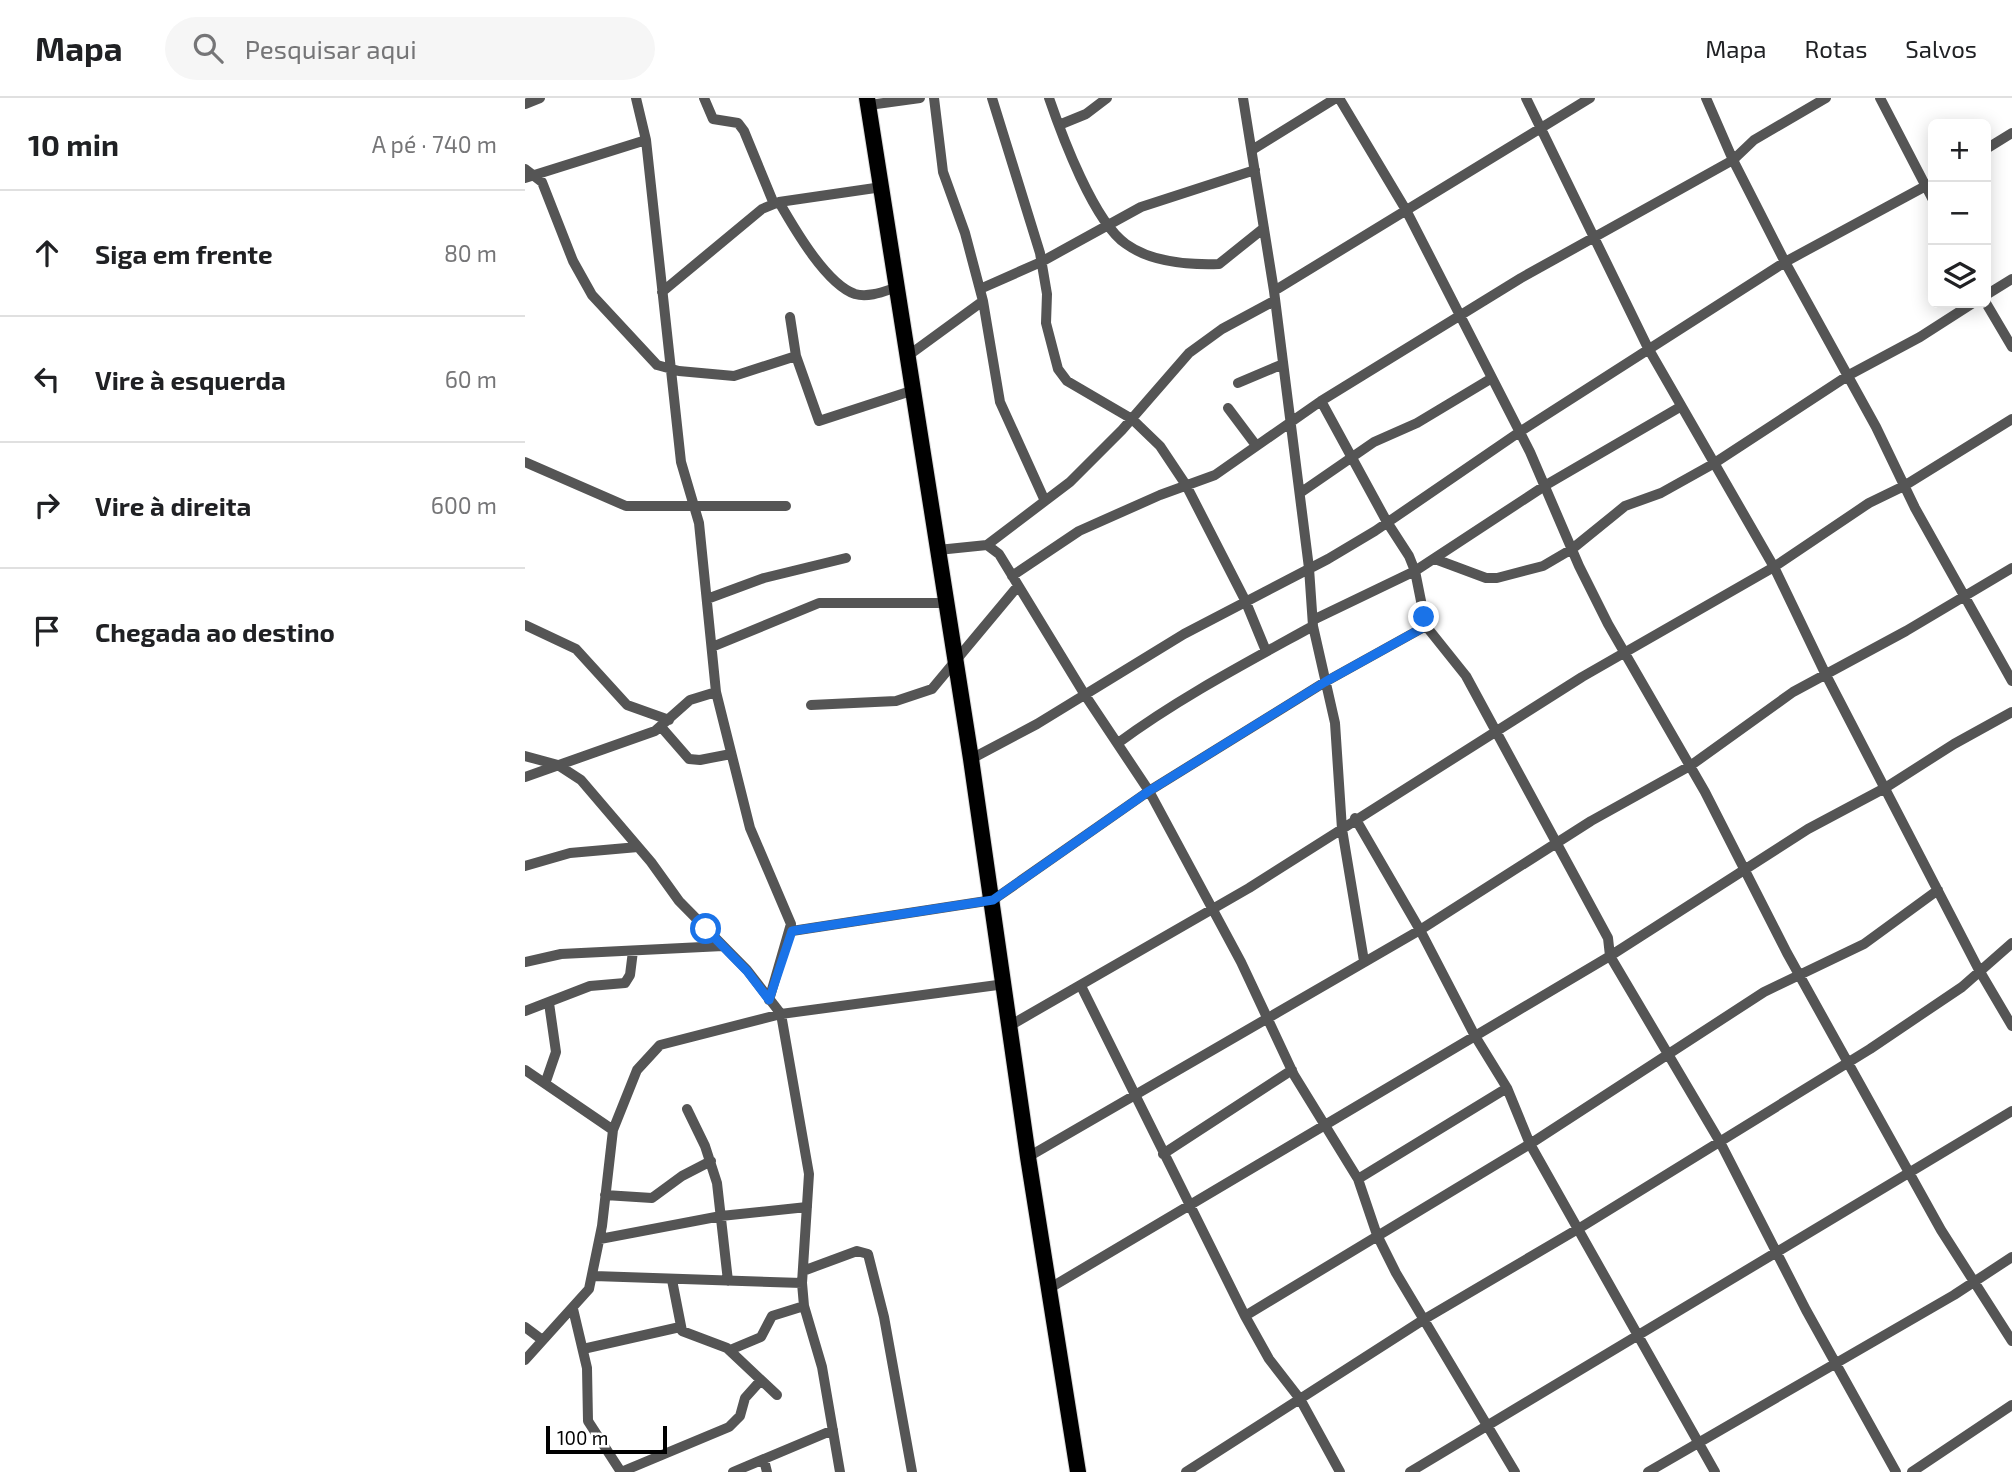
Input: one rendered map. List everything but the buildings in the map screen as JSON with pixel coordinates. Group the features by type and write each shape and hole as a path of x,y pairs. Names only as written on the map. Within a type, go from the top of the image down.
{"main road":[{"path":"868,102 915,390 993,900 1028,1157 1078,1472"}],"street":[{"path":"525,104 540,98"},
{"path":"636,98 646,140 682,470 695,508 716,692 750,828 789,914 792,931 769,1000"},
{"path":"704,98 713,119 738,123 744,131 776,203 826,271 857,295 871,295 898,287"},
{"path":"868,102 920,98"},
{"path":"934,98 943,172 965,233 983,301 1000,401 1045,500"},
{"path":"992,98 1041,262 1047,293 1046,323 1062,377 1132,419 1154,439 1187,485 1245,600 1266,651"},
{"path":"1049,98 1059,125 1108,226 1123,243 1157,258 1202,264 1222,262 1264,228"},
{"path":"1059,125 1086,114 1107,98"},
{"path":"1243,98 1291,422 1313,623 1335,723 1342,829 1364,961"},
{"path":"1252,150 1338,98 1406,210 1546,485 1572,549 1624,652 1690,766 1799,975 1941,1230 2012,1341"},
{"path":"1527,98 1648,348 1774,567 1825,673 1979,970 2012,1026"},
{"path":"938,550 987,545 1070,482 1132,419 1189,353 1406,210 1590,98"},
{"path":"1706,98 1733,160 1785,262 1849,375 1904,486 2012,681"},
{"path":"1012,576 1060,541 1229,467 1255,444 1321,401 1595,235 1733,160 1754,141 1826,98"},
{"path":"1880,98 1928,182"},
{"path":"1991,146 2012,132"},
{"path":"525,178 646,140"},
{"path":"525,169 537,176 573,261 592,295 657,365 672,370 734,376 796,356"},
{"path":"980,289 1041,262 1141,207 1255,170"},
{"path":"971,759 1245,600 1309,568 1387,522 1648,348 1785,262 1928,185"},
{"path":"662,292 751,216 776,203 881,187"},
{"path":"1991,292 2012,279"},
{"path":"909,355 983,301"},
{"path":"1435,559 1460,571 1497,578 1543,566 1572,549 1625,506 1661,493 1713,464 1849,375 1920,337 1965,308"},
{"path":"1989,308 2012,347"},
{"path":"790,317 796,356 819,421 915,390"},
{"path":"1238,383 1283,364"},
{"path":"1300,493 1374,442 1417,423 1492,379"},
{"path":"1321,401 1415,571 1426,626 1460,667 1497,733 1555,845 1608,938 1610,956 1720,1142 1835,1364 1896,1472"},
{"path":"1118,744 1159,713 1313,623 1415,571 1546,485 1680,407"},
{"path":"1228,408 1255,444"},
{"path":"1011,1025 1213,910 1342,829 1355,818 1497,733 1624,652 1774,567 1870,503 1904,486 2012,419"},
{"path":"525,462 626,506 786,506"},
{"path":"987,545 999,554 1085,695 1149,791 1213,910 1292,1070 1324,1128 1358,1179 1377,1235 1423,1320 1515,1472"},
{"path":"707,599 764,578 846,558"},
{"path":"1028,1157 1420,930 1555,845 1690,766 1793,692 2012,568"},
{"path":"811,705 914,697 941,681 956,659 1018,586"},
{"path":"712,647 819,603 947,603"},
{"path":"525,625 576,649 627,705 666,724 689,759 700,760 731,754"},
{"path":"792,931 993,900 1149,791 1325,682 1426,626"},
{"path":"525,776 666,724 690,700 716,692"},
{"path":"1050,1288 1324,1128 1610,956 1808,829 1885,788 2012,712"},
{"path":"525,756 558,765 581,780 638,847 679,901 747,971 781,1014 808,1158 801,1283 804,1306 822,1367 840,1472"},
{"path":"1355,818 1420,930 1475,1036 1507,1088 1530,1144 1640,1334 1715,1472"},
{"path":"525,866 570,853 638,847"},
{"path":"1245,1316 1530,1144 1764,992 1864,944 1938,890"},
{"path":"1187,1472 1423,1320 1578,1229 1849,1061 1962,987 2012,943"},
{"path":"525,962 561,954 723,946"},
{"path":"525,1011 590,986 625,982 630,975 633,951"},
{"path":"525,1360 541,1339 573,1309 589,1289 600,1240 613,1130 637,1070 660,1045 781,1014 1005,984"},
{"path":"1081,986 1245,1316 1269,1359 1300,1399 1341,1472"},
{"path":"546,1081 556,1052 549,1003"},
{"path":"525,1070 546,1081 613,1130"},
{"path":"1163,1154 1292,1070"},
{"path":"1358,1179 1507,1088"},
{"path":"687,1110 711,1161 721,1216 728,1281"},
{"path":"1410,1472 2012,1111"},
{"path":"605,1195 652,1198 682,1175 711,1161"},
{"path":"600,1240 721,1216 807,1207"},
{"path":"803,1271 857,1251 868,1254 884,1317 912,1472"},
{"path":"1648,1472 1835,1364 2012,1257"},
{"path":"594,1276 801,1283"},
{"path":"672,1280 680,1327 687,1334 730,1350 776,1395"},
{"path":"730,1350 761,1337 772,1316 804,1306"},
{"path":"573,1309 588,1379 588,1421 621,1472 729,1427 740,1416 745,1398 761,1380"},
{"path":"525,1327 541,1339"},
{"path":"583,1349 680,1327"},
{"path":"1912,1472 2012,1405"},
{"path":"733,1472 833,1430"},
{"path":"764,1460 767,1472"}],"route":[{"path":"706,929 747,971 769,1000 792,931 993,900 1149,791 1325,682 1426,626 1424,617"}]}
